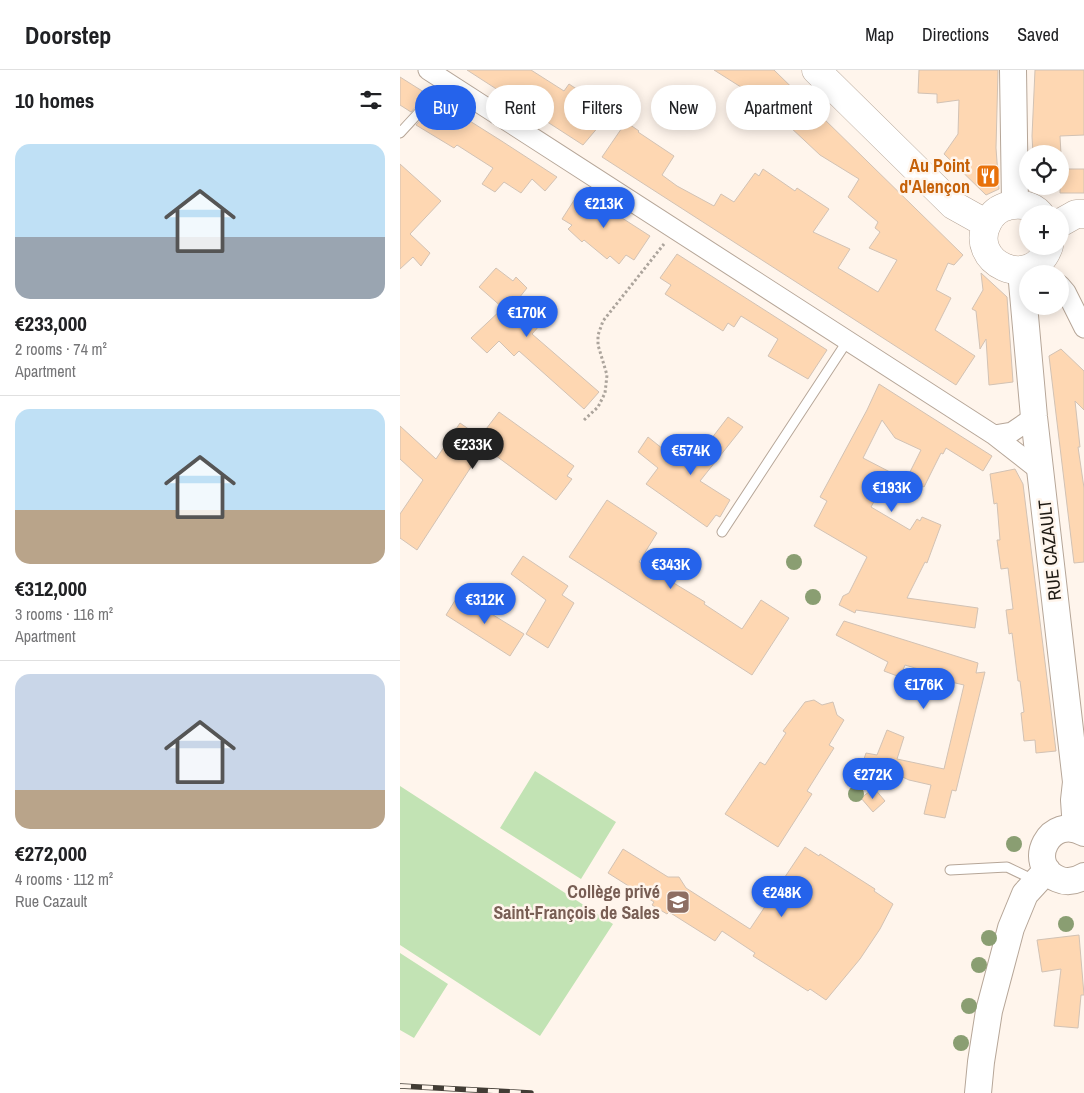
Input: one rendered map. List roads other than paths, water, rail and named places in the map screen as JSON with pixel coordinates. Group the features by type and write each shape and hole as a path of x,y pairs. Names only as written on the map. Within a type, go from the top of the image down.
{"main road":[{"path":"816,70 953,205 987,224"},
{"path":"1026,205 1015,204 998,210 987,224 984,236 985,247 990,258 1009,270 1039,263"},
{"path":"1069,218 1076,214 1084,214"}],"street":[{"path":"428,70 673,226 994,435 1040,471"},
{"path":"1013,70 1015,204"},
{"name":"RUE CAZAULT","path":"1039,263 1034,417 1076,782 1074,800 1080,831 1068,828 1060,830 1047,839 1043,846 1041,875"},
{"path":"1069,298 1084,328"},
{"path":"994,435 1012,432 1034,417"},
{"path":"978,1093 989,1011 999,968 1011,928 1025,894 1041,875 1070,881 1084,876"}],"lane":[{"path":"400,134 447,82"},
{"path":"722,532 848,340"},
{"path":"950,870 1007,867 1041,875"}],"railway":[{"path":"400,1086 531,1093"}],"place":[{"name":"Au Point d'Alençon","path":"988,176"},
{"name":"Collège privé Saint-François de Sales","path":"678,902"}]}
